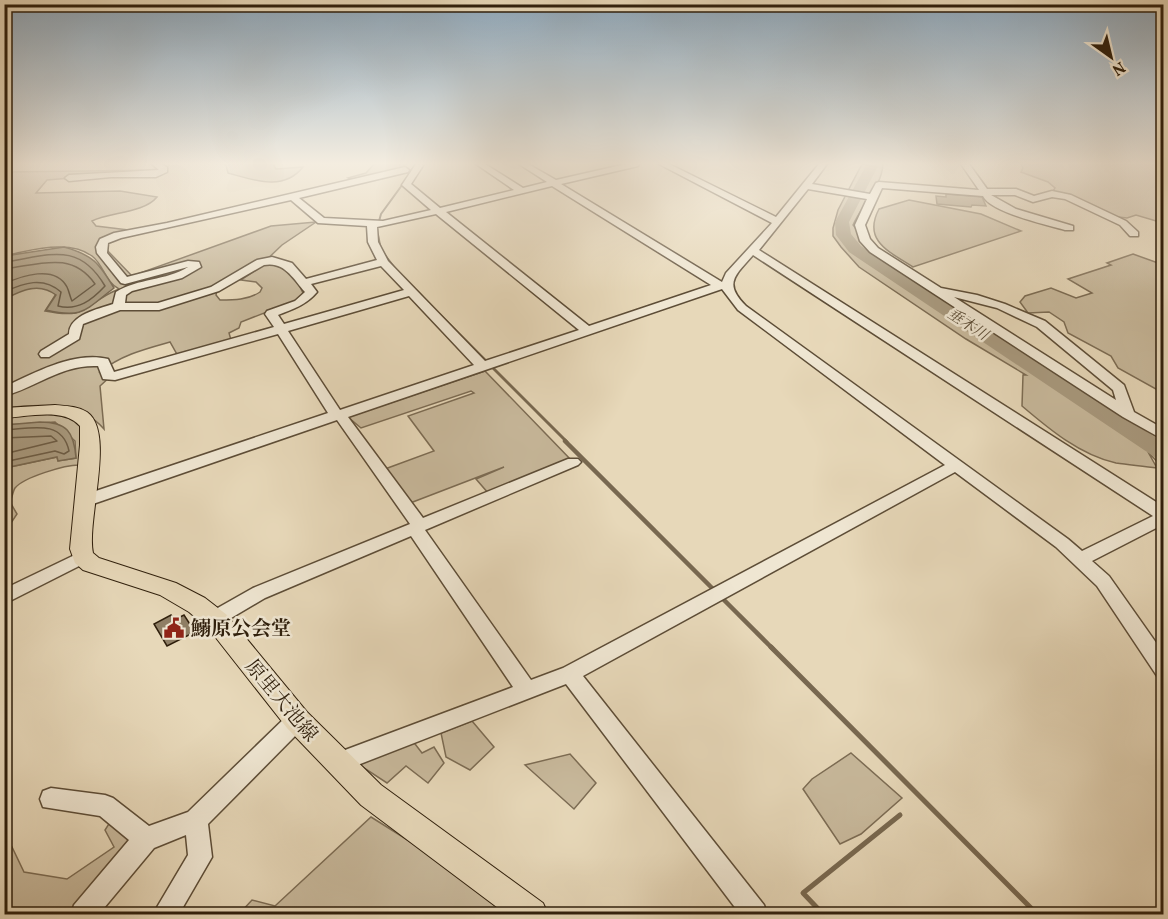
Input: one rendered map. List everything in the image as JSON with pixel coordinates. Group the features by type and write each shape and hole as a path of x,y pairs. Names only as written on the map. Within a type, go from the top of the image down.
{"main road":[{"path":"4,413 55,410 73,412 89,425 90,445 81,549 83,557"},
{"name":"原里大池線","path":"83,557 100,568 168,589 197,605 214,619 297,720 371,795 532,915"}],"street":[{"path":"119,306 120,294 126,289 159,281 196,267 195,264 188,264 125,281 102,253 101,247 104,242 118,235 164,227 247,207"},
{"path":"305,207 321,220 372,225 456,207"},
{"path":"434,207 588,331"},
{"path":"594,207 723,285 742,308 1082,559 1102,581 1164,670"},
{"path":"748,207 778,222"},
{"path":"84,501 723,285 791,207"},
{"path":"865,207 858,229 860,235 874,250 1164,436"},
{"path":"1006,207 1013,211 1069,228"},
{"path":"1090,207 1123,223 1134,234"},
{"path":"372,225 373,242 383,262 411,292 490,364"},
{"path":"752,250 1164,516 1082,559"},
{"path":"45,354 75,336 75,328 79,322 119,306 159,307 215,289 253,265 272,260 288,265 311,292 306,298 270,314 278,329 418,528 527,691"},
{"path":"303,283 383,262"},
{"path":"934,290 973,297 1041,324 1119,388 1128,414"},
{"path":"4,392 54,369 95,362 103,362 108,376 115,376 411,292"},
{"path":"60,346 63,367"},
{"path":"214,619 259,593 573,462"},
{"path":"337,763 570,674 956,465"},
{"path":"4,597 83,557"},
{"path":"570,674 755,915"},
{"path":"83,915 146,839 196,820 297,720"},
{"path":"51,799 105,806 146,839"},
{"path":"165,915 200,857 196,820"}],"shaded area":[{"path":"4,207 142,207 92,221 96,226 137,231 114,234 104,247 132,276 271,226 316,222 282,245 260,266 217,290 216,295 220,300 236,300 251,297 260,292 262,288 256,282 241,280 268,262 285,270 293,277 303,293 300,299 241,322 239,328 229,333 231,340 178,356 170,342 133,353 108,366 100,372 113,374 100,386 104,429 83,413 58,406 5,408 5,299 21,290 47,286 56,294 45,311 71,313 85,309 119,289 114,286 96,260 83,251 49,247 5,256"},
{"path":"840,207 864,207 853,225 870,247 1163,440 1163,468 1148,452 1157,468 1116,463 1103,459 1078,448 1043,423 1022,406 1023,375 1026,375 966,339 859,267 833,236"},
{"path":"886,207 944,207 981,214 1021,231 913,267 888,250 876,237 874,229 879,209"},
{"path":"1087,207 1163,207 1163,223 1136,215 1127,218 1110,216"},
{"path":"1133,254 1158,263 1163,262 1163,393 1118,368 1111,356 1068,333 1064,322 1049,312 1028,313 1020,302 1025,296 1051,288 1076,298 1092,293 1068,279 1111,265 1107,263"},
{"path":"485,371 573,462 489,494 476,479 504,467 405,505 385,469 434,451 408,416 474,393 471,391 361,428 348,417"},
{"path":"55,410 89,425 79,465 45,472 15,488 10,502 17,514 5,532 5,468 57,457 58,461 76,458 75,441 55,422 5,425 5,413"},
{"path":"472,721 494,747 470,770 446,757 441,733"},
{"path":"412,740 422,753 434,747 444,763 428,783 406,766 387,783 355,762"},
{"path":"851,753 902,798 861,834 840,844 803,789 812,779"},
{"path":"570,754 596,783 574,809 525,765"},
{"path":"371,817 516,914 239,914 252,900 275,906"},
{"path":"112,819 138,837 95,894 75,914 5,914 4,851 12,847 24,872 67,879 114,847 105,830"}],"water":[{"path":"64,247 82,253 94,261 114,288 83,311 76,313 46,310 56,295 43,289 24,290 5,299 5,256"},
{"path":"40,422 57,424 67,430 73,441 76,458 58,461 57,457 5,468 5,425"}],"building":[{"name":"鰯原公会堂","path":"171,615 174,620 184,615 195,632 167,646 154,624"}],"waterway":[{"path":"378,225 386,207"},
{"name":"垂木川","path":"850,207 842,222 844,235 855,249 1164,453"},
{"path":"378,235 381,250 395,268"},
{"path":"439,314 567,442"},
{"path":"565,441 716,592"},
{"path":"721,597 771,647"},
{"path":"771,647 1037,914"},
{"path":"823,914 803,893 900,815"}],"place":[{"name":"鰯原公会堂","path":"174,628"}]}
